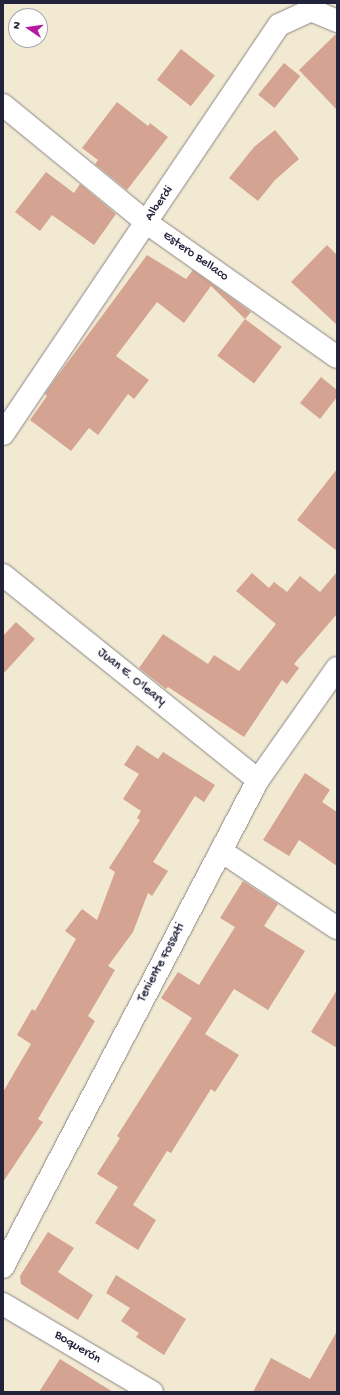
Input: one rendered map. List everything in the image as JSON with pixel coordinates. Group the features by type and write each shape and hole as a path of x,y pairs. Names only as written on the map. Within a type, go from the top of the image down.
{"street":[{"name":"Alberdi","path":"3,434 147,223 279,25 311,10 337,20"},
{"name":"Estero Bellaco","path":"3,105 147,223 337,357"},
{"name":"Juan E. O'leary","path":"3,575 258,780"},
{"name":"Teniente Fossati","path":"3,1267 258,780 337,668"},
{"path":"221,851 337,928"},
{"name":"Boquerón","path":"3,1304 152,1392"}],"building":[{"path":"337,33 337,110 299,70"},
{"path":"181,49 215,75 191,106 157,80"},
{"path":"284,63 300,76 275,108 258,95"},
{"path":"117,102 148,126 150,123 168,137 127,190 95,164 98,160 82,148"},
{"path":"275,130 299,159 275,180 258,201 229,178 254,147"},
{"path":"46,172 74,193 80,184 116,214 94,245 52,215 40,231 15,212"},
{"path":"327,245 337,255 337,325 291,282"},
{"path":"147,255 186,279 193,270 251,312 245,319 211,286 184,323 157,302 116,356 149,380 134,399 128,394 98,435 89,428 71,451 30,420 47,396 45,394 56,378"},
{"path":"245,319 282,347 254,383 217,356"},
{"path":"321,377 337,390 337,397 320,419 300,403"},
{"path":"337,469 337,551 297,520"},
{"path":"337,572 337,614 294,664 299,668 287,684 282,680 244,737 168,687 166,689 139,668 163,634 208,664 214,655 239,671 276,624 236,591 252,573 269,588 274,582 287,592 300,576 320,592"},
{"path":"16,622 35,639 3,674 3,636"},
{"path":"137,745 158,759 163,752 215,785 204,802 195,796 153,862 168,871 152,896 148,893 133,932 108,966 115,970 88,1016 95,1021 38,1119 43,1122 3,1182 3,1092 31,1044 17,1035 32,1009 35,1011 76,939 65,931 82,909 97,920 115,872 109,868 140,820 137,818 141,811 123,799 139,774 124,765"},
{"path":"305,773 330,790 322,802 337,812 337,866 299,840 289,856 263,840"},
{"path":"243,881 278,904 264,926 305,951 268,1010 234,989 205,1034 239,1055 215,1092 211,1089 171,1153 167,1151 133,1205 156,1220 138,1250 95,1223 118,1187 97,1174 120,1138 117,1136 192,1018 161,998 178,972 199,985 235,927 220,918"},
{"path":"337,990 337,1048 311,1032"},
{"path":"48,1232 74,1248 58,1272 93,1295 78,1320 21,1284 20,1276"},
{"path":"116,1275 186,1319 164,1355 136,1337 139,1333 121,1321 130,1308 106,1293"},
{"path":"337,1331 337,1392 253,1392 271,1358 310,1379"},
{"path":"60,1359 113,1392 39,1392"}]}
